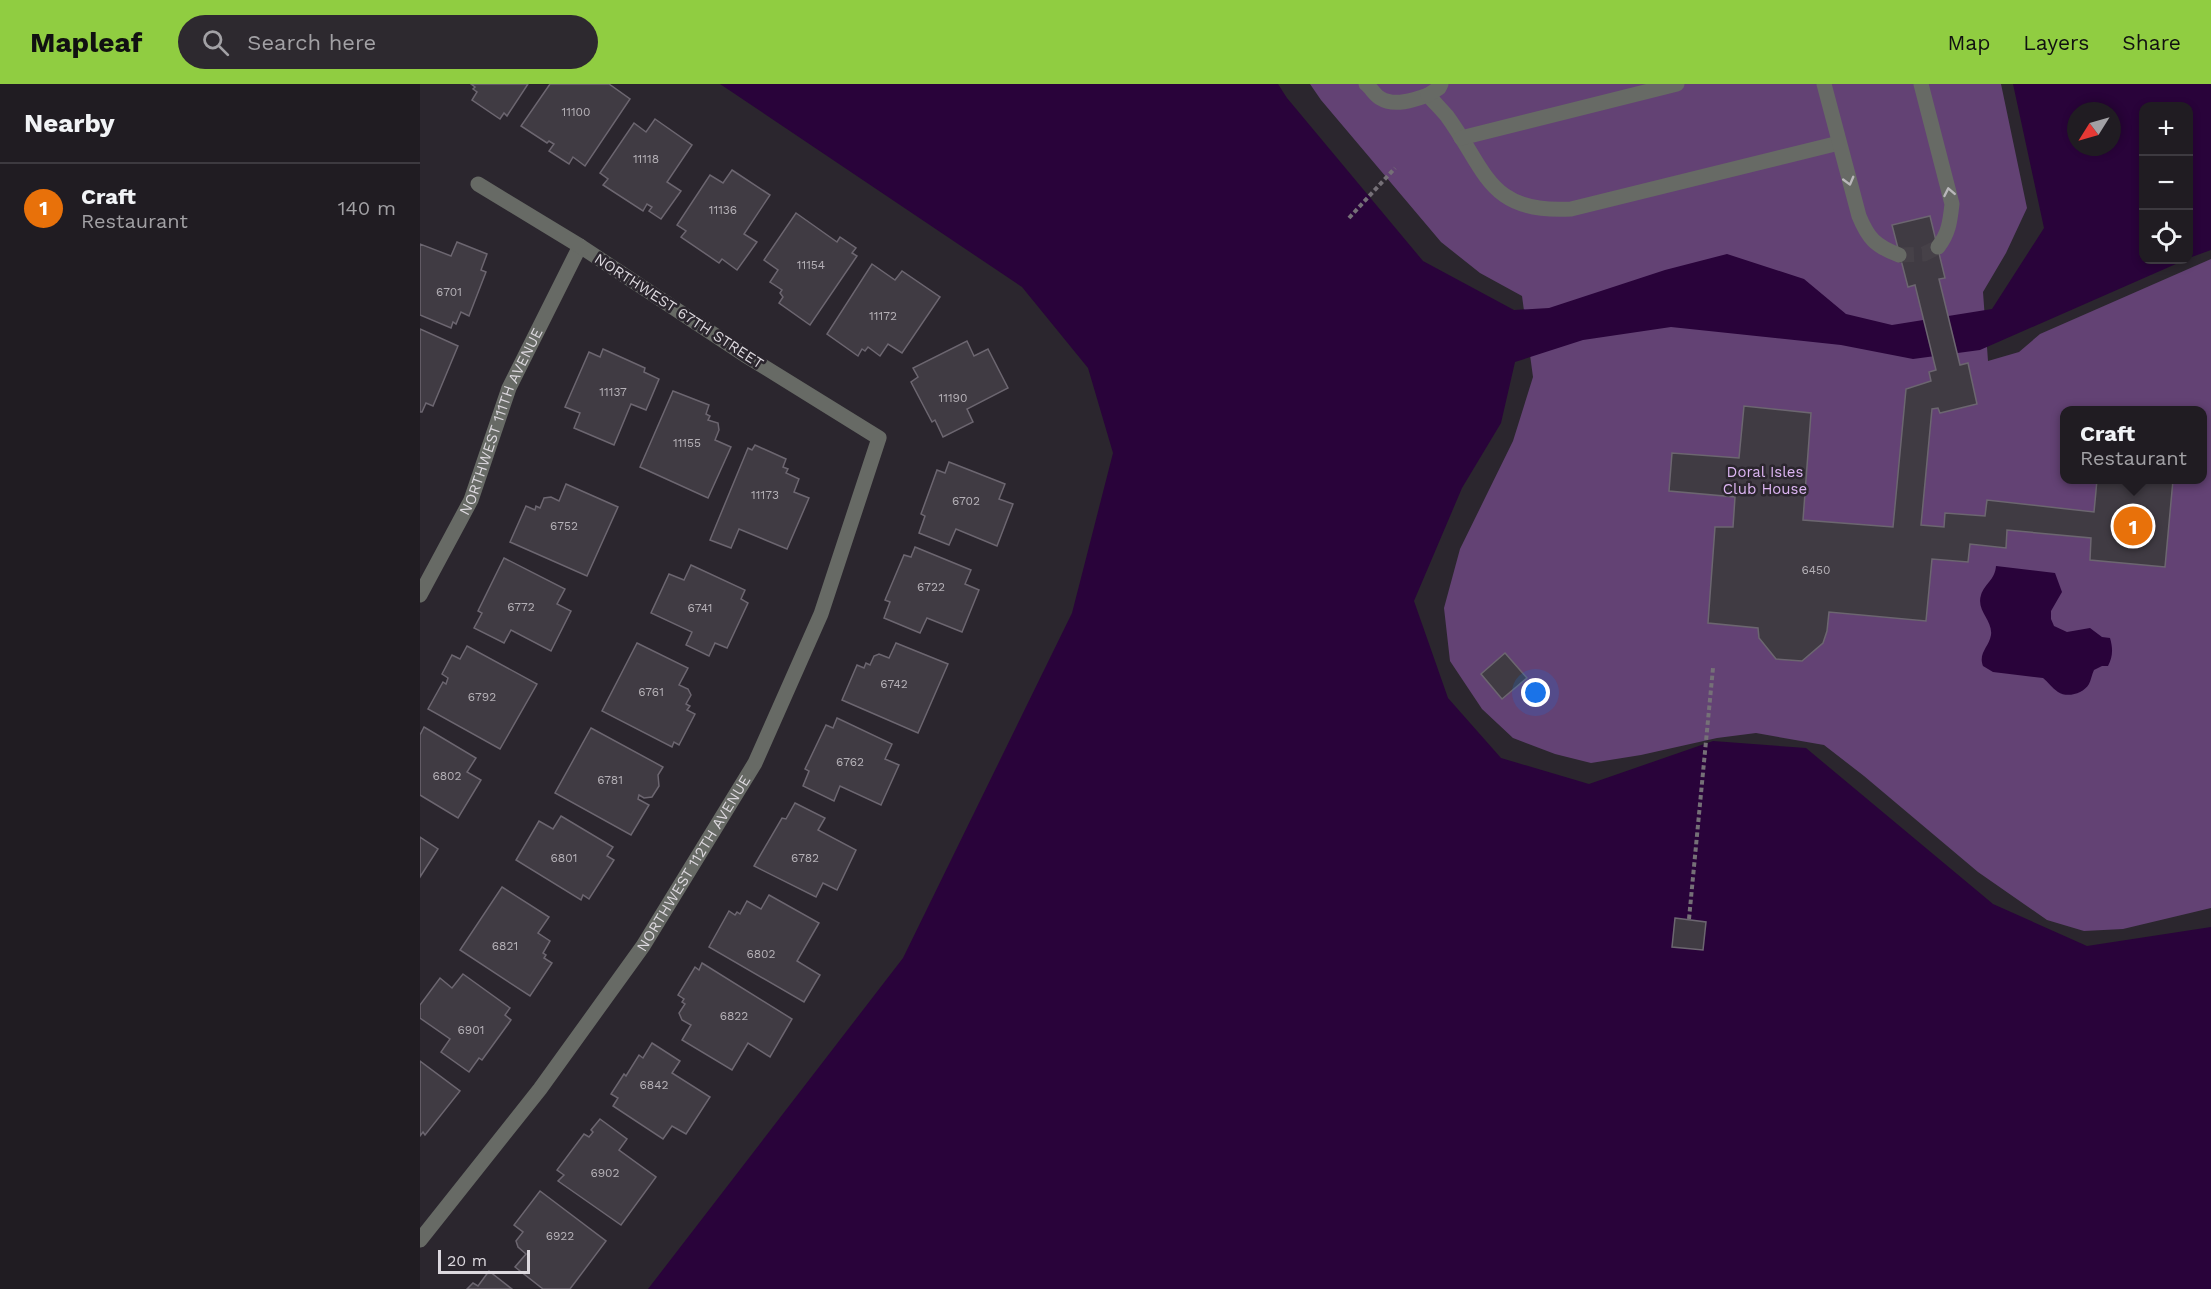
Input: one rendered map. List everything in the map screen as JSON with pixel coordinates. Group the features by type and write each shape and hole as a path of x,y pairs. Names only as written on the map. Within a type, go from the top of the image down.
{"street":[{"path":"1366,84 1381,99 1396,102 1428,95 1441,84"},
{"path":"1461,138 1677,84"},
{"path":"1824,84 1859,216 1867,236 1884,250 1899,255"},
{"path":"1921,84 1952,204 1946,236 1938,247"},
{"path":"1428,95 1446,116 1496,190 1513,201 1549,210 1570,209 1839,143"},
{"name":"NORTHWEST 67TH STREET","path":"478,184 580,246 745,355 879,438"},
{"name":"NORTHWEST 111TH AVENUE","path":"420,595 471,500 509,388 580,246"},
{"name":"NORTHWEST 112TH AVENUE","path":"420,1240 540,1089 643,946 755,763 821,614 879,438"}],"path":[{"path":"1349,218 1395,168"},
{"path":"1689,919 1713,668"}],"green space":[{"name":"Doral Isles Club House","path":"1310,84 2001,84 2027,208 2006,253 1983,292 1988,361 2019,352 2040,334 2211,259 2211,908 2123,929 2084,931 2047,920 1978,872 1824,745 1756,733 1717,738 1641,755 1591,763 1555,754 1513,738 1482,709 1450,661 1444,608 1460,549 1513,441 1533,377 1522,296 1480,273 1441,242"}],"shaded area":[{"path":"720,84 1278,84 1287,98 1423,261 1514,310 1549,308 1665,270 1727,254 1804,279 1846,314 1892,325 1992,309 2044,228 2013,84 2211,84 2211,250 2193,257 2193,102 2139,102 2139,264 2176,264 1980,350 1913,359 1841,345 1671,327 1583,340 1515,362 1501,423 1462,488 1414,601 1448,698 1501,758 1589,784 1713,741 1806,748 1993,904 2087,946 2211,927 2211,1289 648,1289 903,958 1072,613 1113,453 1088,368 1022,287"},
{"path":"1996,566 2055,573 2062,592 2051,611 2054,626 2067,632 2090,628 2102,637 2110,638 2112,652 2108,666 2094,670 2089,684 2079,693 2062,694 2043,678 1993,672 1983,666 1982,657 1990,639 1991,630 1980,601 1983,591 1994,575"}],"building":[{"path":"471,84 528,84 507,116 504,113 500,119 472,100 477,92"},
{"path":"550,84 609,84 630,99 585,166 573,157 569,164 549,151 554,144 549,141 547,143 521,126"},
{"path":"655,119 692,145 667,182 681,191 661,219 649,211 652,207 647,204 643,211 603,185 608,179 600,173 634,123 646,132"},
{"path":"732,170 770,195 744,234 757,242 737,270 722,259 719,263 681,237 686,231 677,225 710,175 723,183"},
{"path":"796,213 837,242 840,237 856,248 852,253 857,256 810,325 779,303 783,297 780,293 782,290 770,282 778,270 764,260"},
{"path":"1930,216 1945,278 1939,279 1960,365 1968,363 1977,404 1940,413 1938,408 1932,409 1921,525 1944,527 1945,513 1985,516 1987,500 2094,512 2097,484 2173,484 2165,567 2090,560 2091,538 2007,530 2006,548 1970,544 1968,562 1932,559 1926,621 1829,612 1823,643 1802,661 1776,659 1759,638 1758,628 1708,623 1715,527 1733,527 1735,497 1669,491 1672,453 1739,458 1744,406 1811,413 1803,520 1893,527 1906,389 1931,381 1929,372 1936,370 1915,285 1908,287 1892,225"},
{"path":"457,242 487,254 481,270 486,272 469,316 461,312 456,324 453,322 451,328 420,315 420,244 451,256"},
{"path":"872,264 895,280 902,271 940,297 902,353 888,344 880,356 868,347 865,351 862,349 858,356 827,334"},
{"path":"420,329 458,346 433,406 426,403 422,412 420,412"},
{"path":"967,341 974,356 988,349 1008,388 967,409 973,422 943,437 935,420 932,422 911,382 918,377 913,368"},
{"path":"603,349 645,368 644,372 659,379 646,410 631,404 614,445 574,428 580,413 565,407 589,352 600,357"},
{"path":"673,391 709,405 706,414 710,416 708,420 718,423 719,430 715,440 731,447 708,498 640,467"},
{"path":"755,445 786,459 783,467 788,469 786,473 799,479 794,492 809,498 787,549 739,529 731,548 710,540 748,448 752,450"},
{"path":"949,462 1005,484 999,499 1013,504 997,546 956,529 949,545 919,533 925,516 921,514 937,470 945,473"},
{"path":"566,484 618,507 587,576 510,542 526,506 535,510 536,506 540,508 544,498 551,497 559,501"},
{"path":"915,547 971,570 965,584 979,590 962,632 927,618 920,633 884,618 890,602 885,600 904,555 911,557"},
{"path":"504,558 565,589 557,604 571,611 551,651 511,630 504,643 474,628 482,613 478,611"},
{"path":"691,565 745,590 741,599 748,603 727,648 715,643 709,656 686,645 692,632 651,613 669,574 684,580"},
{"path":"637,643 688,668 679,685 688,689 691,695 686,704 690,706 687,710 695,714 679,745 674,742 672,747 602,711"},
{"path":"896,643 948,664 918,733 842,700 857,665 864,668 866,663 870,665 874,656 879,654 889,658"},
{"path":"467,646 537,684 500,749 428,709 443,682 446,684 448,678 442,674 452,655 460,659"},
{"path":"1505,653 1527,678 1502,699 1481,674"},
{"path":"837,718 892,744 885,759 899,765 881,805 840,786 834,801 803,786 809,771 805,769 826,725 833,728"},
{"path":"424,727 476,758 467,772 481,780 458,818 420,795 420,735"},
{"path":"591,728 663,767 658,775 659,786 652,797 644,798 639,795 638,799 649,805 631,835 555,793"},
{"path":"795,803 825,818 818,830 856,850 837,890 823,883 816,897 754,866 782,818 786,819"},
{"path":"561,816 613,847 607,856 614,860 589,899 583,895 581,900 516,860 539,821 553,829"},
{"path":"420,837 438,849 420,877"},
{"path":"502,887 549,917 538,933 550,941 543,953 546,955 544,958 552,963 530,996 460,950"},
{"path":"769,895 819,923 797,961 820,975 804,1002 709,947 729,911 735,915 737,912 740,914 747,901 761,909"},
{"path":"1675,918 1706,922 1703,950 1672,947"},
{"path":"702,963 792,1019 770,1057 748,1043 732,1070 682,1040 691,1025 682,1020 679,1013 685,1004 682,1002 684,999 678,995 695,967 699,970"},
{"path":"463,974 510,1008 505,1015 511,1020 482,1060 479,1058 469,1072 441,1052 450,1039 420,1018 420,1005 440,978 452,988"},
{"path":"652,1043 680,1061 672,1073 710,1097 686,1134 672,1126 663,1139 613,1106 618,1098 611,1094 639,1055 643,1058"},
{"path":"420,1061 460,1091 425,1135 423,1132 420,1136"},
{"path":"600,1119 627,1139 619,1150 656,1177 621,1225 558,1181 564,1175 557,1170 584,1134 589,1137 593,1132 591,1130"},
{"path":"540,1191 606,1241 570,1289 543,1289 515,1267 526,1254 518,1247 516,1241 523,1232 514,1225"},
{"path":"489,1271 512,1289 467,1289 473,1283 478,1286"}],"tunnel":[{"path":"1899,255 1924,254 1938,247"}],"place":[{"name":"Craft","path":"2133,526"}]}
